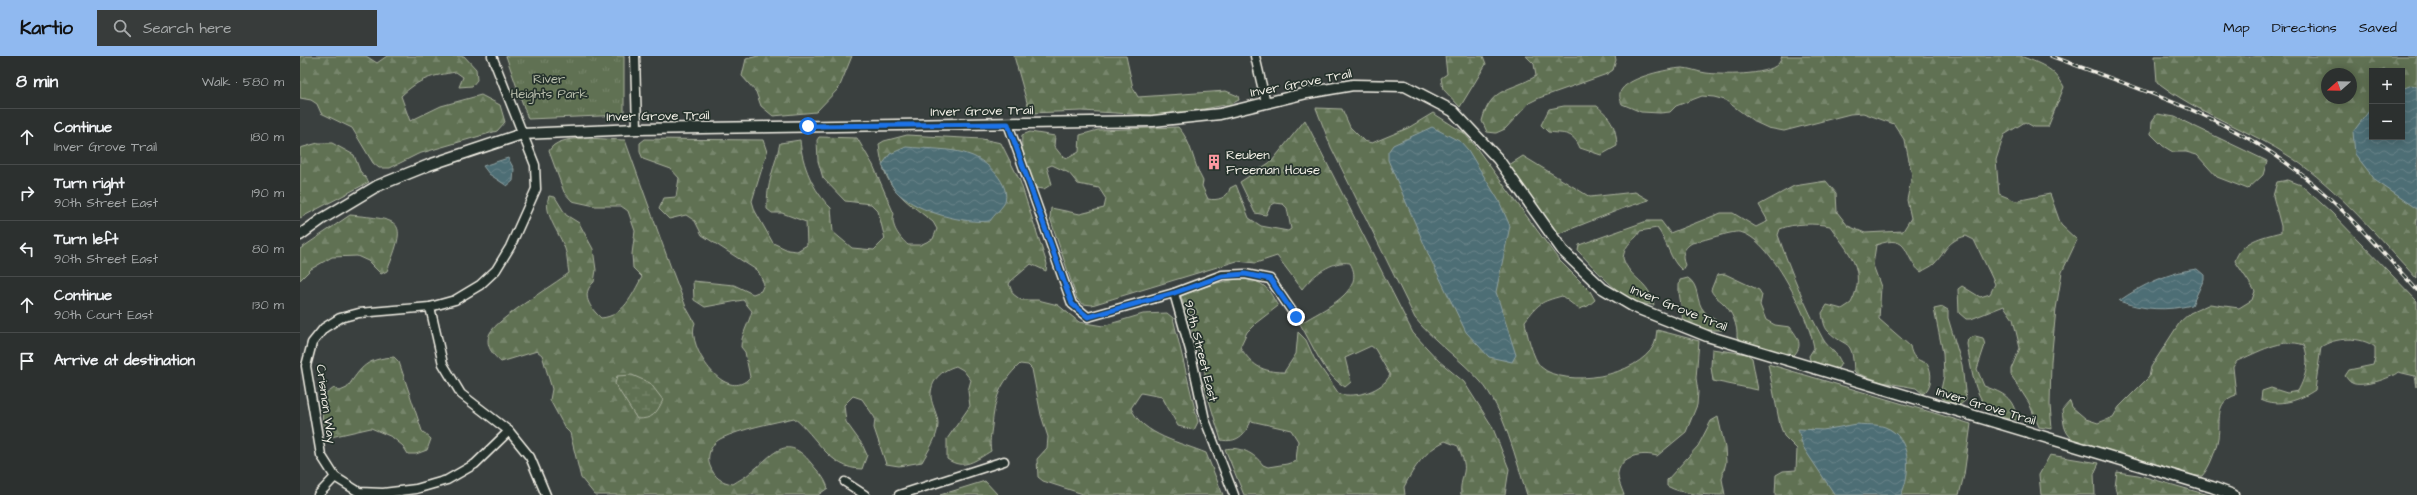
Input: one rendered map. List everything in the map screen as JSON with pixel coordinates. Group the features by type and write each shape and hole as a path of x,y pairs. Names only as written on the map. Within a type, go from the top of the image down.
{"street":[{"name":"Crismon Way","path":"492,56 535,165 536,190 510,248 496,270 480,285 455,300 430,307 359,313 340,318 324,328 312,343 306,366 321,455 335,477 358,492 382,493 416,489 447,480 475,464 509,431"},
{"path":"635,56 637,129"},
{"path":"1255,56 1266,103"},
{"name":"Inver Grove Trail","path":"300,235 322,219 377,186 429,165 522,134 637,129 1008,124 1183,119 1220,114 1353,85 1405,86 1453,111 1498,159 1563,251 1602,288 1634,307 1707,336 2212,487 2233,495"},
{"name":"90th Street East","path":"1008,124 1072,304 1088,317 1174,293 1190,350 1205,420 1234,495"},
{"path":"1174,293 1222,276 1245,274 1270,279 1296,317"},
{"path":"430,307 443,364 461,394 509,431 530,457 546,495"},
{"path":"899,495 1004,461"},
{"path":"318,495 335,477"},
{"path":"845,482 865,495"}],"green space":[{"path":"300,56 366,56 377,63 387,56 464,56 476,69 477,80 472,86 459,87 463,77 456,72 426,79 414,85 401,96 410,121 441,106 481,95 500,105 505,122 497,131 418,154 390,168 379,168 373,163 352,128 321,113 317,104 311,100 300,98"},
{"name":"River Heights Park","path":"506,56 624,56 624,115 528,119"},
{"path":"758,56 852,56 839,88 816,112 773,116 761,106 756,92 742,76 746,59"},
{"path":"1014,56 1126,56 1133,88 1138,97 1226,91 1238,96 1239,100 1231,104 1165,116 1082,111 1030,113"},
{"path":"1445,56 1483,56 1486,64 1460,107 1443,89 1441,78 1447,74"},
{"path":"1526,56 1615,56 1616,60 1613,70 1607,74 1539,98 1529,103 1505,129 1496,133 1487,132 1482,121 1491,101 1503,91 1536,76 1534,64"},
{"path":"1782,56 2020,56 2046,67 2060,80 2064,87 2048,127 2034,127 2025,122 2004,135 1996,160 1999,194 2016,201 2050,194 2061,225 2077,240 2062,272 2056,309 2051,361 2050,405 2052,429 2039,427 2029,403 2011,375 2011,369 2020,348 2013,319 2004,306 1971,319 1966,319 1959,313 1958,289 1962,286 1980,297 1990,294 1995,284 1974,240 1966,236 1959,238 1950,244 1934,264 1921,272 1915,266 1905,248 1901,244 1896,242 1887,242 1876,245 1873,265 1881,287 1879,319 1910,346 1915,358 1927,363 1931,380 1928,388 1923,394 1916,388 1882,382 1856,373 1854,371 1850,348 1828,331 1824,323 1822,313 1827,305 1842,309 1851,303 1856,291 1857,281 1857,271 1854,262 1830,226 1811,224 1786,227 1780,229 1778,235 1810,314 1823,339 1840,359 1841,363 1839,367 1834,370 1810,360 1809,356 1814,348 1811,335 1797,300 1775,263 1763,248 1751,237 1735,232 1692,243 1684,252 1683,258 1685,265 1682,270 1671,256 1657,228 1640,231 1626,248 1623,258 1630,271 1648,290 1654,305 1643,304 1612,286 1578,251 1579,245 1647,221 1661,221 1670,233 1721,213 1733,213 1756,227 1768,221 1759,205 1794,186 1826,181 1836,193 1837,212 1848,226 1865,233 1903,231 1911,218 1907,200 1912,175 1905,141 1894,124 1863,113 1850,114 1784,131 1768,128 1755,122 1725,100 1714,97 1702,96 1676,106 1670,112 1660,113 1641,112 1622,104 1620,98 1622,89 1633,81 1659,72 1682,68 1713,74 1754,73 1772,68 1779,63"},
{"path":"2155,56 2417,56 2417,279 2358,215 2309,170 2259,138 2206,112 2157,82"},
{"path":"1564,106 1597,106 1610,119 1616,134 1617,146 1601,155 1580,148 1574,139 1567,134 1548,132 1541,125 1549,109"},
{"path":"1316,108 1342,109 1350,127 1364,141 1372,143 1408,128 1433,113 1463,132 1472,142 1559,260 1590,291 1595,300 1588,306 1579,309 1562,296 1540,304 1525,321 1530,345 1535,358 1541,367 1552,374 1584,378 1601,376 1633,365 1646,356 1654,345 1657,330 1699,341 1696,378 1698,392 1697,405 1686,432 1657,456 1645,454 1633,456 1623,462 1618,475 1624,495 1527,495 1503,420 1489,392 1465,366 1415,318 1331,147"},
{"path":"2157,114 2175,117 2267,161 2263,175 2248,189 2217,177 2197,155 2186,152 2173,152 2163,146 2151,134 2152,121"},
{"path":"1305,120 1413,333 1439,361 1464,382 1492,426 1509,469 1505,495 1461,495 1464,469 1463,459 1458,446 1445,441 1426,455 1416,466 1404,487 1405,495 1244,495 1225,449 1231,448 1246,451 1263,465 1268,467 1296,461 1298,441 1291,430 1251,421 1240,437 1227,441 1221,440 1204,384 1205,372 1181,296 1223,282 1246,279 1256,281 1268,290 1278,306 1247,332 1240,347 1253,363 1269,371 1284,372 1296,354 1298,332 1306,340 1314,358 1339,394 1361,394 1375,389 1386,381 1390,375 1375,349 1371,346 1345,358 1351,382 1345,387 1331,375 1325,367 1300,324 1328,307 1347,292 1352,283 1354,274 1350,263 1330,266 1317,274 1302,289 1277,256 1256,263 1237,261 1092,305 1083,304 1077,299 1050,218 1051,208 1080,214 1104,208 1106,199 1099,188 1078,184 1069,173 1052,165 1047,167 1052,184 1044,189 1036,188 1025,163 1022,148 1022,135 1030,132 1055,136 1054,146 1062,156 1068,158 1079,152 1080,135 1098,130 1178,127 1183,133 1189,146 1203,181 1202,186 1208,199 1215,200 1222,198 1227,194 1230,188 1236,185 1249,218 1261,226 1288,231 1291,229 1287,208 1283,204 1275,203 1270,206 1266,215 1255,213 1240,182 1272,161"},
{"path":"907,135 982,139 1001,143 1020,181 1047,264 1046,271 1031,264 1011,281 1009,284 1013,294 1021,300 1038,300 1058,305 1079,322 1103,326 1143,314 1167,313 1173,318 1198,422 1194,430 1178,426 1162,397 1141,393 1131,408 1136,417 1153,431 1164,437 1206,453 1223,495 1086,495 1043,481 1038,477 1037,459 1047,448 1048,437 1041,415 1032,369 1028,365 1020,364 1007,378 999,392 993,416 990,445 991,451 970,463 959,464 947,459 947,439 970,406 968,391 971,380 963,370 956,366 946,370 938,377 931,391 938,429 922,462 899,466 886,464 874,428 875,418 862,399 853,396 844,405 846,422 862,444 867,455 862,469 851,468 832,458 794,418 757,426 722,438 712,446 710,450 709,462 714,474 722,481 733,484 773,454 787,448 794,449 802,454 811,463 825,480 828,488 818,495 595,495 581,478 570,433 565,428 550,400 552,389 542,355 537,351 501,362 492,353 488,342 490,333 503,319 569,273 566,252 563,243 552,223 548,209 547,203 549,196 555,197 566,215 579,223 593,249 596,270 594,282 588,291 587,296 593,310 601,318 616,313 626,304 642,277 633,268 632,254 635,231 628,211 621,206 595,206 572,201 564,192 549,151 554,145 562,141 583,138 625,140 686,307 695,323 694,333 696,345 710,369 719,378 730,384 740,384 750,377 745,352 741,347 742,338 752,311 743,300 705,307 694,300 693,281 734,285 753,294 761,291 764,284 758,271 702,235 695,221 686,215 669,219 659,209 664,198 676,197 679,178 671,169 643,159 640,152 640,143 645,139 763,140 767,152 752,201 755,211 773,243 788,250 797,251 807,245 806,222 782,213 772,213 767,209 767,200 769,184 780,143 800,140 803,159 814,186 831,208 833,232 852,248 874,250 885,239 878,211 871,204 845,201 823,178 818,161 817,140 819,137 857,138 873,165 894,214 893,223 896,231 908,245 920,245 933,239 937,229 933,222 903,198 889,181 881,159 879,144 884,141"},
{"path":"318,143 332,143 354,155 360,171 369,182 300,218 300,148"},
{"path":"1523,156 1590,197 1635,192 1649,200 1624,208 1558,234 1509,165"},
{"path":"2288,180 2301,185 2332,213 2417,301 2417,387 2415,376 2398,372 2383,379 2369,383 2356,384 2349,381 2345,376 2349,370 2373,365 2375,358 2375,347 2363,341 2348,339 2333,341 2321,347 2315,390 2303,397 2289,402 2268,402 2261,399 2262,391 2271,388 2287,393 2298,391 2305,374 2307,363 2304,345 2296,343 2278,344 2237,361 2233,367 2236,395 2224,402 2221,407 2216,448 2210,463 2202,476 2195,476 2074,440 2070,437 2066,430 2062,410 2070,401 2072,407 2086,419 2098,423 2113,417 2119,407 2149,377 2151,367 2180,322 2190,313 2210,304 2239,308 2252,300 2255,291 2235,261 2238,254 2247,244 2260,238 2281,232 2281,226 2273,196 2277,182"},
{"path":"350,215 381,219 390,221 396,225 398,232 397,241 394,254 387,271 381,274 368,261 357,256 332,257 311,269 300,280 300,249"},
{"path":"1725,274 1759,290 1762,295 1760,305 1766,320 1775,325 1790,327 1799,342 1798,349 1793,356 1740,341 1737,337 1732,314 1711,290 1717,275"},
{"path":"1688,278 1692,281 1696,289 1701,307 1722,326 1723,330 1708,330 1682,321 1679,285 1680,280"},
{"path":"1943,307 1948,310 1948,318 1962,365 1966,400 1960,405 1943,399 1940,394 1944,376 1943,353 1934,309"},
{"path":"1975,336 1983,338 1985,345 1977,369 1984,386 2007,397 2016,412 2018,420 2004,418 1993,412 1985,404 1979,394 1971,370 1967,344 1968,339"},
{"path":"1712,349 1747,354 1752,358 1758,390 1713,381 1711,367"},
{"path":"394,357 399,362 422,431 431,439 427,450 416,454 408,454 403,446 392,437 371,428 331,437 324,427 322,417 326,394 334,388 340,391 347,388 361,369 371,362"},
{"path":"1768,364 1971,424 1964,475 1959,495 1775,495 1776,475 1783,471 1796,470 1797,449 1784,436 1780,425"},
{"path":"632,375 650,383 663,400 656,412 650,417 637,419 615,384 617,376"},
{"path":"1718,417 1725,448 1726,462 1722,479 1725,495 1702,495 1687,493 1667,486 1667,480 1698,446 1711,421"},
{"path":"2050,455 2099,463 2094,474 2095,495 2041,495 2039,475"},
{"path":"2117,472 2138,475 2208,495 2117,495 2115,487"},
{"path":"985,481 998,495 940,495"}],"water":[{"path":"2412,85 2417,87 2417,209 2376,181 2355,154 2353,132 2369,111 2369,140 2405,140 2405,88"},
{"path":"1432,127 1461,142 1468,150 1499,201 1510,226 1496,292 1516,355 1512,362 1489,357 1466,332 1430,258 1388,160 1388,152 1393,145"},
{"path":"906,147 956,151 970,155 983,162 996,174 1005,189 1006,197 1004,204 990,221 968,221 955,219 918,206 899,194 889,181 882,165 890,154"},
{"path":"508,158 514,169 513,181 507,186 489,174 483,166"},
{"path":"2197,269 2204,275 2204,279 2192,305 2155,309 2119,301 2156,280 2176,273"},
{"path":"1857,424 1885,427 1894,432 1905,447 1907,457 1907,477 1901,495 1835,495 1803,447 1798,429 1823,430"}],"railway":[{"path":"2051,56 2141,89 2199,113 2256,143 2282,160 2319,189 2370,238 2417,290"}],"place":[{"name":"Reuben Freeman House","path":"1214,162"}],"route":[{"path":"808,126 1008,124 1072,304 1088,317 1174,293 1222,276 1245,274 1270,279 1296,317"}]}
